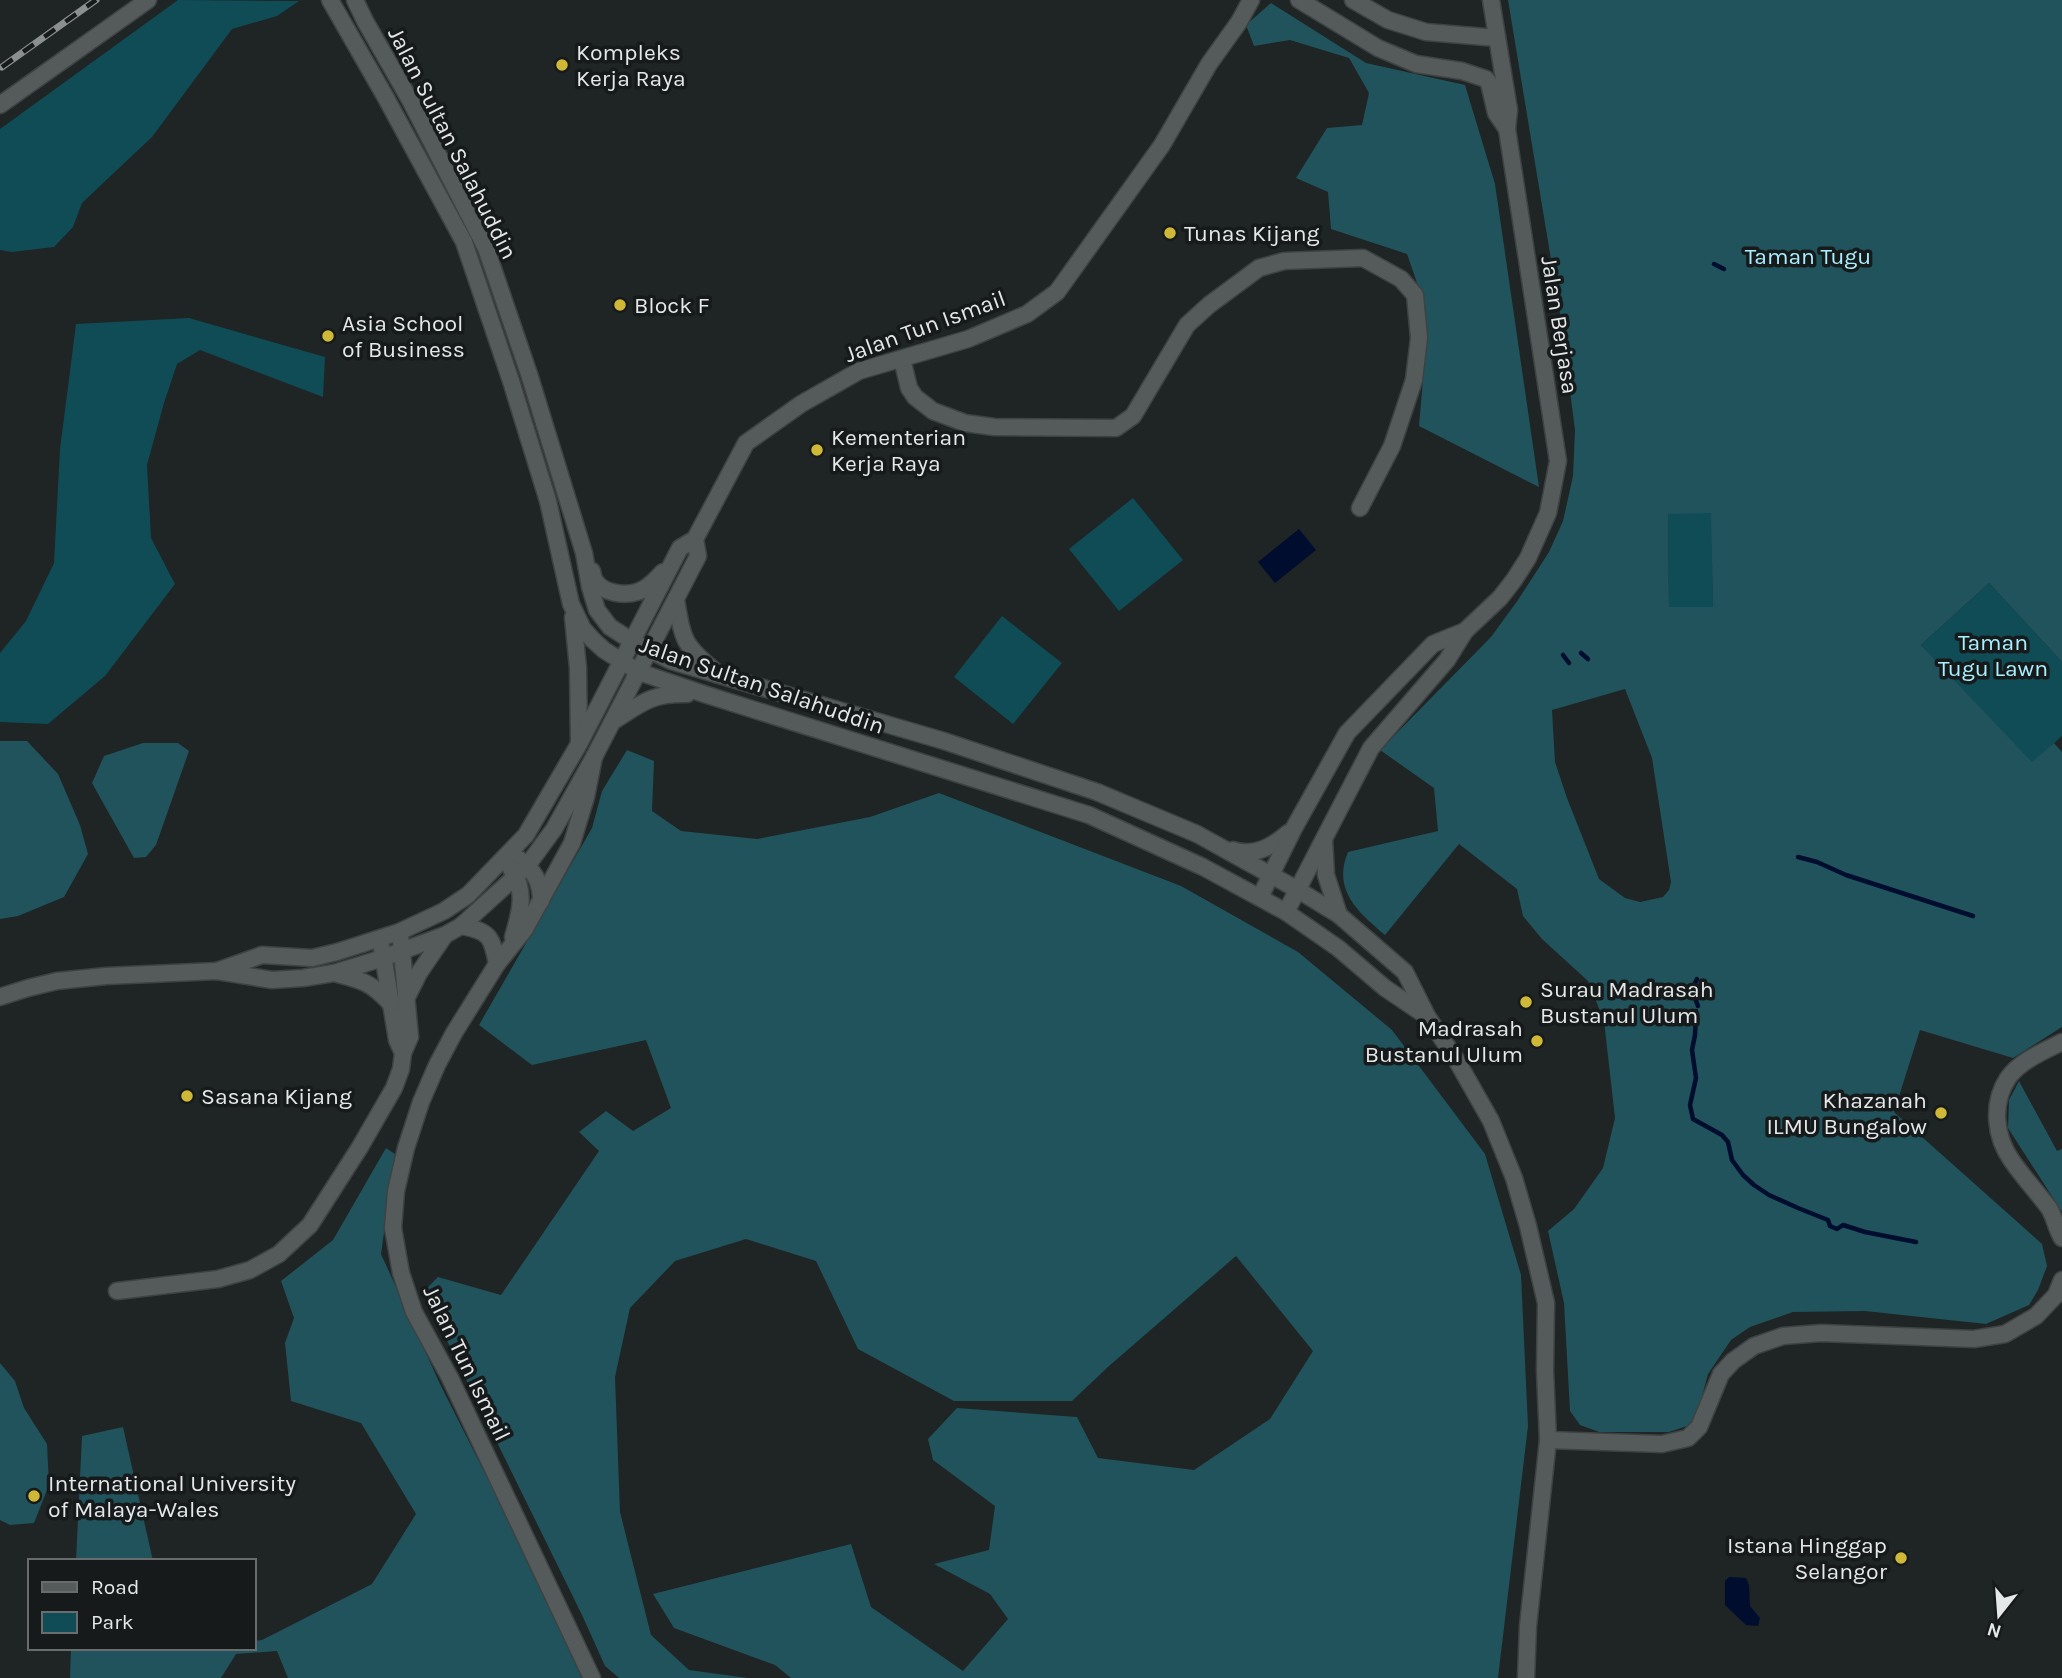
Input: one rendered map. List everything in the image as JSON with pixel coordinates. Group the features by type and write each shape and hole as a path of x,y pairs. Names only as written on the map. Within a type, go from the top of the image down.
{"street":[{"path":"0,105 148,0"},
{"name":"Jalan Sultan Salahuddin","path":"330,0 464,242 548,501 572,604 583,629 593,640 639,672 1089,815 1203,867 1286,912 1338,948 1385,988 1427,1016"},
{"name":"Jalan Sultan Salahuddin","path":"355,0 486,248 529,374 584,553 597,610 610,627 632,642 671,661 944,741 1097,792 1217,845 1298,890 1339,915 1405,972 1427,1016 1457,1061 1491,1121 1514,1178 1546,1303 1548,1440 1528,1626 1526,1678"},
{"name":"Jalan Tun Ismail","path":"217,971 262,955 312,958 337,953 399,932 444,911 468,895 526,835 579,744 670,565 680,548 695,539 746,443 801,404 859,371 968,339 1027,314 1057,292 1162,145 1209,64 1251,0"},
{"path":"1299,0 1378,48 1416,64 1462,71 1486,79 1496,113 1507,129"},
{"path":"1353,0 1388,20 1426,32 1498,44 1489,61 1477,69 1462,71"},
{"name":"Jalan Berjasa","path":"1286,912 1371,748 1447,660 1465,631 1500,598 1514,580 1528,558 1548,513 1558,461 1507,129 1509,110 1491,0"},
{"path":"902,359 909,388 915,397 933,411 965,423 994,427 1116,428 1133,416 1187,325 1259,268 1284,261 1363,258 1401,279 1415,295 1419,338 1414,380 1392,446 1360,508"},
{"name":"Jalan Tun Ismail","path":"217,971 272,980 303,978 334,973 383,958 445,935 461,926 522,871 554,829 639,672 698,556 695,539"},
{"path":"584,553 596,582 608,591 622,594 636,593 649,586 670,565"},
{"path":"676,600 684,639 689,648 723,677"},
{"path":"572,604 578,668 579,744"},
{"name":"Jalan Berjasa","path":"1260,897 1294,828 1347,733 1433,644 1465,631"},
{"path":"612,723 652,697 669,693 704,694"},
{"path":"541,901 572,843 586,797 594,757"},
{"path":"1217,845 1243,853 1267,849 1294,828"},
{"path":"1324,839 1326,875 1339,915"},
{"name":"Jalan Tun Ismail","path":"507,855 522,871 537,877 541,886 541,901 454,1033 437,1065 406,1148 398,1180 393,1228 401,1273 414,1312 450,1378 592,1678"},
{"name":"Jalan Tun Ismail","path":"510,947 522,905 522,871"},
{"path":"461,926 481,930 489,936 494,944 498,964"},
{"path":"399,932 402,951 399,1002"},
{"path":"399,1002 445,935"},
{"path":"117,1291 218,1279 250,1270 279,1254 310,1225 394,1088 410,1037 383,958 379,938"},
{"path":"0,997 27,988 80,978 217,971"},
{"path":"334,973 368,983 399,1002"},
{"path":"2062,1042 2031,1059 2008,1078 1997,1114 1997,1127 2012,1163 2050,1210 2062,1238"},
{"path":"1548,1440 1662,1444 1688,1438 1699,1427 1721,1374 1733,1360 1754,1346 1783,1336 1821,1333 1974,1339 2005,1334 2036,1316 2056,1295 2062,1280"}],"green space":[{"path":"178,0 299,1 277,16 232,29 152,137 82,203 73,227 54,247 12,252 0,250 0,129"},
{"name":"Taman Tugu","path":"1508,0 2062,0 2062,662 1989,583 1921,645 2032,762 2054,743 2062,752 2062,1027 2013,1058 1920,1030 1894,1112 2042,1244 2047,1266 2029,1305 1986,1324 1865,1311 1793,1312 1750,1327 1731,1340 1708,1374 1697,1415 1687,1426 1669,1432 1599,1432 1580,1425 1570,1411 1564,1303 1548,1231 1574,1209 1603,1168 1615,1118 1604,1021 1588,981 1542,939 1523,916 1517,889 1459,844 1385,935 1357,909 1350,899 1343,878 1348,852 1438,831 1434,788 1380,750 1491,637 1549,552 1563,521 1573,476 1575,430 1560,314","holes":["1711,513 1713,607 1669,607 1668,514","1625,689 1652,758 1671,882 1663,897 1640,902 1625,898 1599,879 1555,762 1552,710"]},
{"path":"1271,3 1366,63 1465,85 1495,184 1539,487 1419,426 1426,309 1407,254 1331,229 1328,192 1296,178 1327,128 1362,125 1369,93 1349,58 1290,40 1254,46 1246,25"},
{"path":"189,318 325,357 323,397 200,350 177,364 147,465 151,538 175,584 105,676 48,724 0,722 0,653 26,621 54,563 60,449 76,324"},
{"path":"1133,498 1183,560 1119,611 1069,549"},
{"path":"1668,513 1712,513 1713,607 1669,607"},
{"name":"Taman Tugu Lawn","path":"1989,583 2062,662 2062,736 2032,763 1921,645"},
{"path":"1002,616 1062,663 1013,724 954,677"},
{"path":"0,741 27,741 58,774 80,825 88,854 64,897 18,916 0,919"},
{"path":"143,743 178,743 189,751 156,845 146,857 134,858 92,783 104,756"},
{"path":"627,750 654,761 652,811 681,831 757,839 870,817 939,793 1181,886 1298,952 1392,1030 1485,1154 1521,1275 1528,1426 1498,1678 791,1678 775,1665 674,1628 653,1594 851,1544 871,1607 963,1671 1008,1619 990,1594 934,1564 989,1550 995,1506 933,1460 928,1439 957,1408 1077,1417 1098,1458 1194,1470 1270,1419 1313,1351 1236,1256 1072,1401 954,1401 858,1349 816,1261 746,1239 675,1261 630,1308 615,1377 620,1512 651,1635 689,1670 748,1678 619,1678 605,1666 423,1292 438,1277 501,1295 599,1151 579,1132 606,1111 633,1131 671,1108 646,1040 532,1065 479,1025 592,828 602,791"},
{"path":"2019,1081 2057,1151 2062,1149 2062,1212 2008,1128 2009,1100"},
{"path":"386,1148 395,1154 381,1254 440,1384 588,1678 288,1678 277,1651 236,1654 221,1678 70,1678 71,1650 256,1650 256,1641 372,1584 416,1514 361,1423 291,1401 285,1343 294,1318 281,1281 333,1240"},
{"path":"0,1363 15,1381 24,1408 47,1444 49,1485 34,1523 10,1525 0,1520"},
{"path":"123,1427 153,1559 76,1559 82,1436"}],"shaded area":[{"path":"1299,529 1316,550 1275,583 1258,562"},
{"path":"1729,1577 1746,1578 1750,1606 1760,1618 1758,1626 1746,1625 1725,1605 1725,1581"}],"waterway":[{"path":"1714,264 1724,269"},
{"path":"1581,653 1588,659"},
{"path":"1563,655 1569,663"},
{"path":"1798,857 1973,916"},
{"path":"1697,979 1692,990 1698,1006"},
{"path":"1696,1011 1692,1050 1696,1078 1690,1105 1693,1119 1722,1135 1728,1142 1732,1160 1743,1175 1769,1195 1828,1220 1830,1226 1837,1229 1843,1225 1916,1242"}],"railway":[{"path":"2,67 96,0"}],"place":[{"name":"Kompleks Kerja Raya","path":"562,65"},
{"name":"Tunas Kijang","path":"1170,233"},
{"name":"Block F","path":"620,305"},
{"name":"Asia School of Business","path":"328,336"},
{"name":"Kementerian Kerja Raya","path":"817,450"},
{"name":"Surau Madrasah Bustanul Ulum","path":"1526,1002"},
{"name":"Madrasah Bustanul Ulum","path":"1537,1041"},
{"name":"Sasana Kijang","path":"187,1096"},
{"name":"Khazanah ILMU Bungalow","path":"1941,1113"},
{"name":"International University of Malaya-Wales","path":"34,1496"},
{"name":"Istana Hinggap Selangor","path":"1901,1558"}]}
